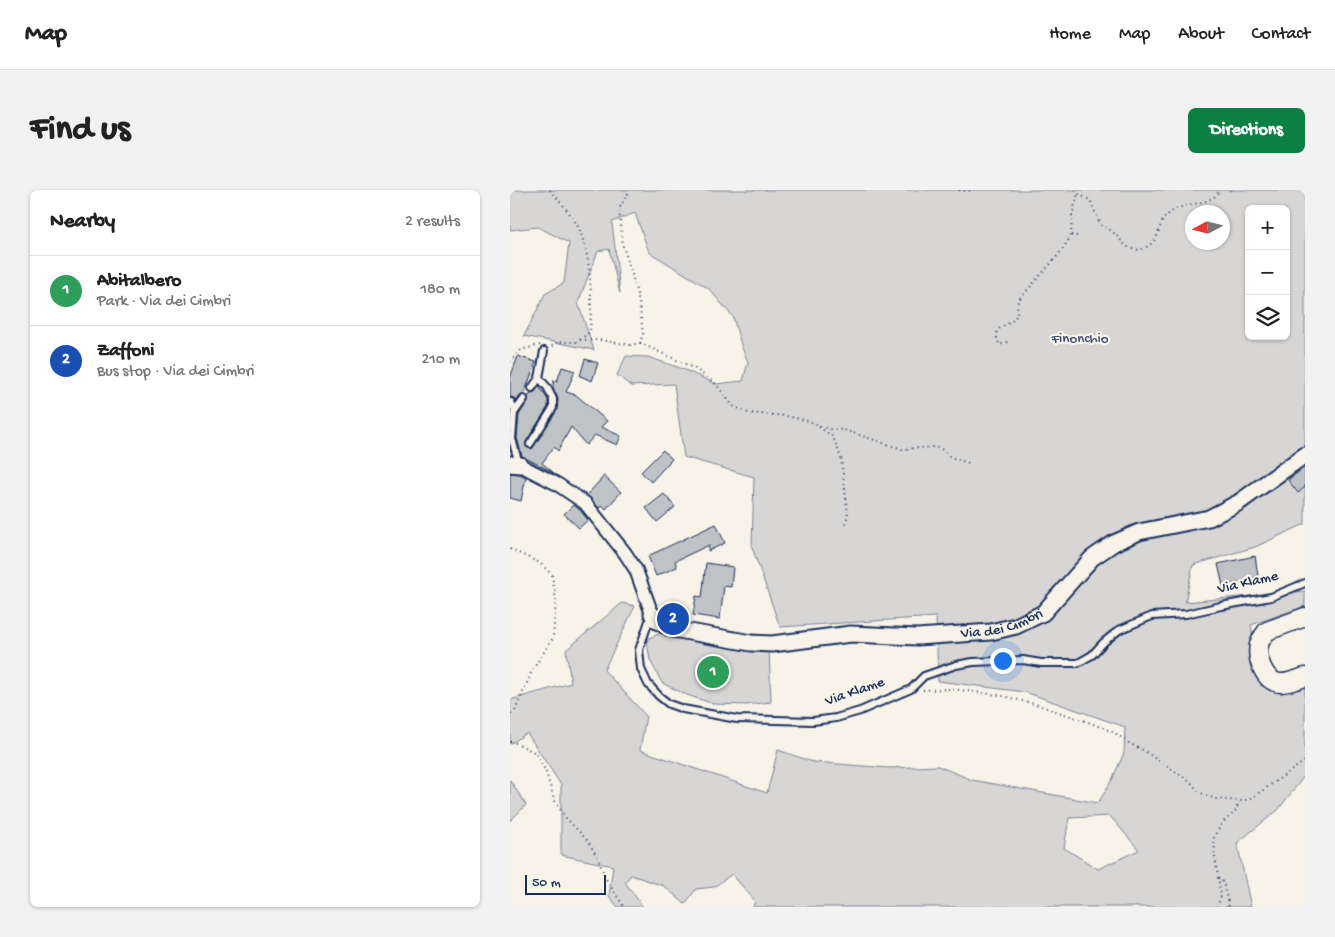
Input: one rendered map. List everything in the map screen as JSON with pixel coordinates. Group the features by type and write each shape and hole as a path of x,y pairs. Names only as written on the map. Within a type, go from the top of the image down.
{"main road":[{"path":"1305,617 1267,631 1259,644 1259,660 1270,678 1280,683 1305,677"}],"street":[{"name":"Via dei Cimbri","path":"652,614 656,621 673,629 751,643 772,644 851,634 917,637 991,632 1016,626 1043,613 1092,558 1114,543 1139,532 1209,518 1238,503 1305,455"},
{"path":"517,463 557,484 585,503 625,553 636,570 652,614"}],"lane":[{"path":"532,388 539,378 543,348"},
{"path":"530,444 553,408 553,399 547,387 539,378"},
{"path":"517,463 512,439 514,413 524,399"},
{"path":"511,402 516,411"},
{"name":"Via Klame","path":"652,614 638,650 640,669 648,684 669,704 683,709 738,719 813,721 836,718 860,711 910,689 924,676 940,669 973,662 1023,660 1041,663 1078,663 1092,655 1119,630 1152,616 1186,614 1271,597 1305,584"}],"path":[{"path":"550,190 568,211 580,230 586,253 592,304 590,332 577,342 551,343"},
{"path":"630,190 620,210 623,246 639,302 643,334 640,343"},
{"path":"959,190 968,192 972,190"},
{"path":"1076,190 1078,194 1090,200 1100,224 1112,231 1126,246 1140,250 1154,241 1160,223 1165,216 1181,206 1211,200 1217,196 1219,190"},
{"path":"1007,342 1000,345 997,334 999,328 1012,322 1016,317 1019,300 1052,260 1065,249 1071,235 1072,215 1078,194"},
{"path":"1071,235 1077,236"},
{"path":"580,340 600,340 630,345 640,343 694,368 716,384 733,406 748,413 786,416 828,429 844,430 902,449 935,447 943,450 950,457 968,463"},
{"path":"510,362 521,350 543,348 559,342"},
{"path":"815,424 833,436 841,458 848,515 845,526"},
{"path":"510,548 540,563 552,575 556,600 553,638 532,671 515,711 510,714"},
{"path":"903,692 952,689 974,692 1019,700 1075,717 1115,733 1190,781 1199,792 1215,799 1243,802 1305,762"},
{"path":"510,742 536,753 546,772 554,799 565,817 588,841 598,858 606,880 624,907"},
{"path":"1217,907 1220,896 1214,836 1223,822 1235,812 1239,801"},
{"path":"1218,878 1223,882 1229,907"}],"green space":[{"name":"Finonchio","path":"510,190 1305,190 1305,524 1255,547 1193,565 1185,602 1305,591 1305,606 1251,625 1261,686 1305,686 1305,775 1278,810 1237,843 1251,907 753,907 755,901 732,874 714,887 696,889 685,904 664,886 631,875 625,882 643,907 618,907 609,896 613,866 561,855 561,785 527,733 510,744 510,700 571,683 566,650 622,603 635,606 604,670 646,716 640,750 767,793 778,750 813,762 889,768 938,766 972,780 1098,803 1112,780 1124,753 1125,727 1025,692 938,681 936,617 780,627 752,547 754,477 684,457 674,384 631,386 617,375 626,356 648,357 683,369 716,384 743,381 748,362 733,317 708,288 649,252 635,213 612,222 620,293 609,249 598,251 578,303 594,350 524,336 545,294 564,283 569,243 538,227 510,230","holes":["1110,816 1139,850 1098,869 1064,848 1069,818"]},
{"path":"663,632 769,649 771,702 746,705 714,704 687,695 662,683 650,660 647,641 649,638"},
{"path":"510,780 526,805 510,821"}],"building":[{"path":"518,356 536,362 524,394 516,401 510,397 510,378"},
{"path":"585,359 598,363 592,381 580,376"},
{"path":"562,367 575,371 566,392 576,395 607,421 601,427 621,436 617,445 595,435 586,445 571,427 558,451 554,447 542,463 554,473 522,456 517,438 519,415 528,401 528,396 535,392 539,386 548,400 548,407 526,442 526,447 532,449 557,410 558,399 553,387 554,380 557,381"},
{"path":"663,450 672,459 651,482 641,472"},
{"path":"1305,467 1305,487 1298,493 1288,480"},
{"path":"510,473 526,477 521,501 510,498"},
{"path":"604,476 621,492 606,509 602,505 599,508 587,495"},
{"path":"664,494 675,507 657,522 646,508"},
{"path":"573,505 588,520 579,528 564,514"},
{"path":"716,524 725,543 708,551 709,545 675,561 677,567 656,576 648,556"},
{"path":"1255,556 1258,576 1243,582 1223,586 1218,564"},
{"path":"706,563 733,567 731,587 724,586 720,619 693,615 696,596 702,597"}],"place":[{"name":"Zaffoni","path":"673,619"},
{"name":"Abitalbero","path":"713,672"}]}
